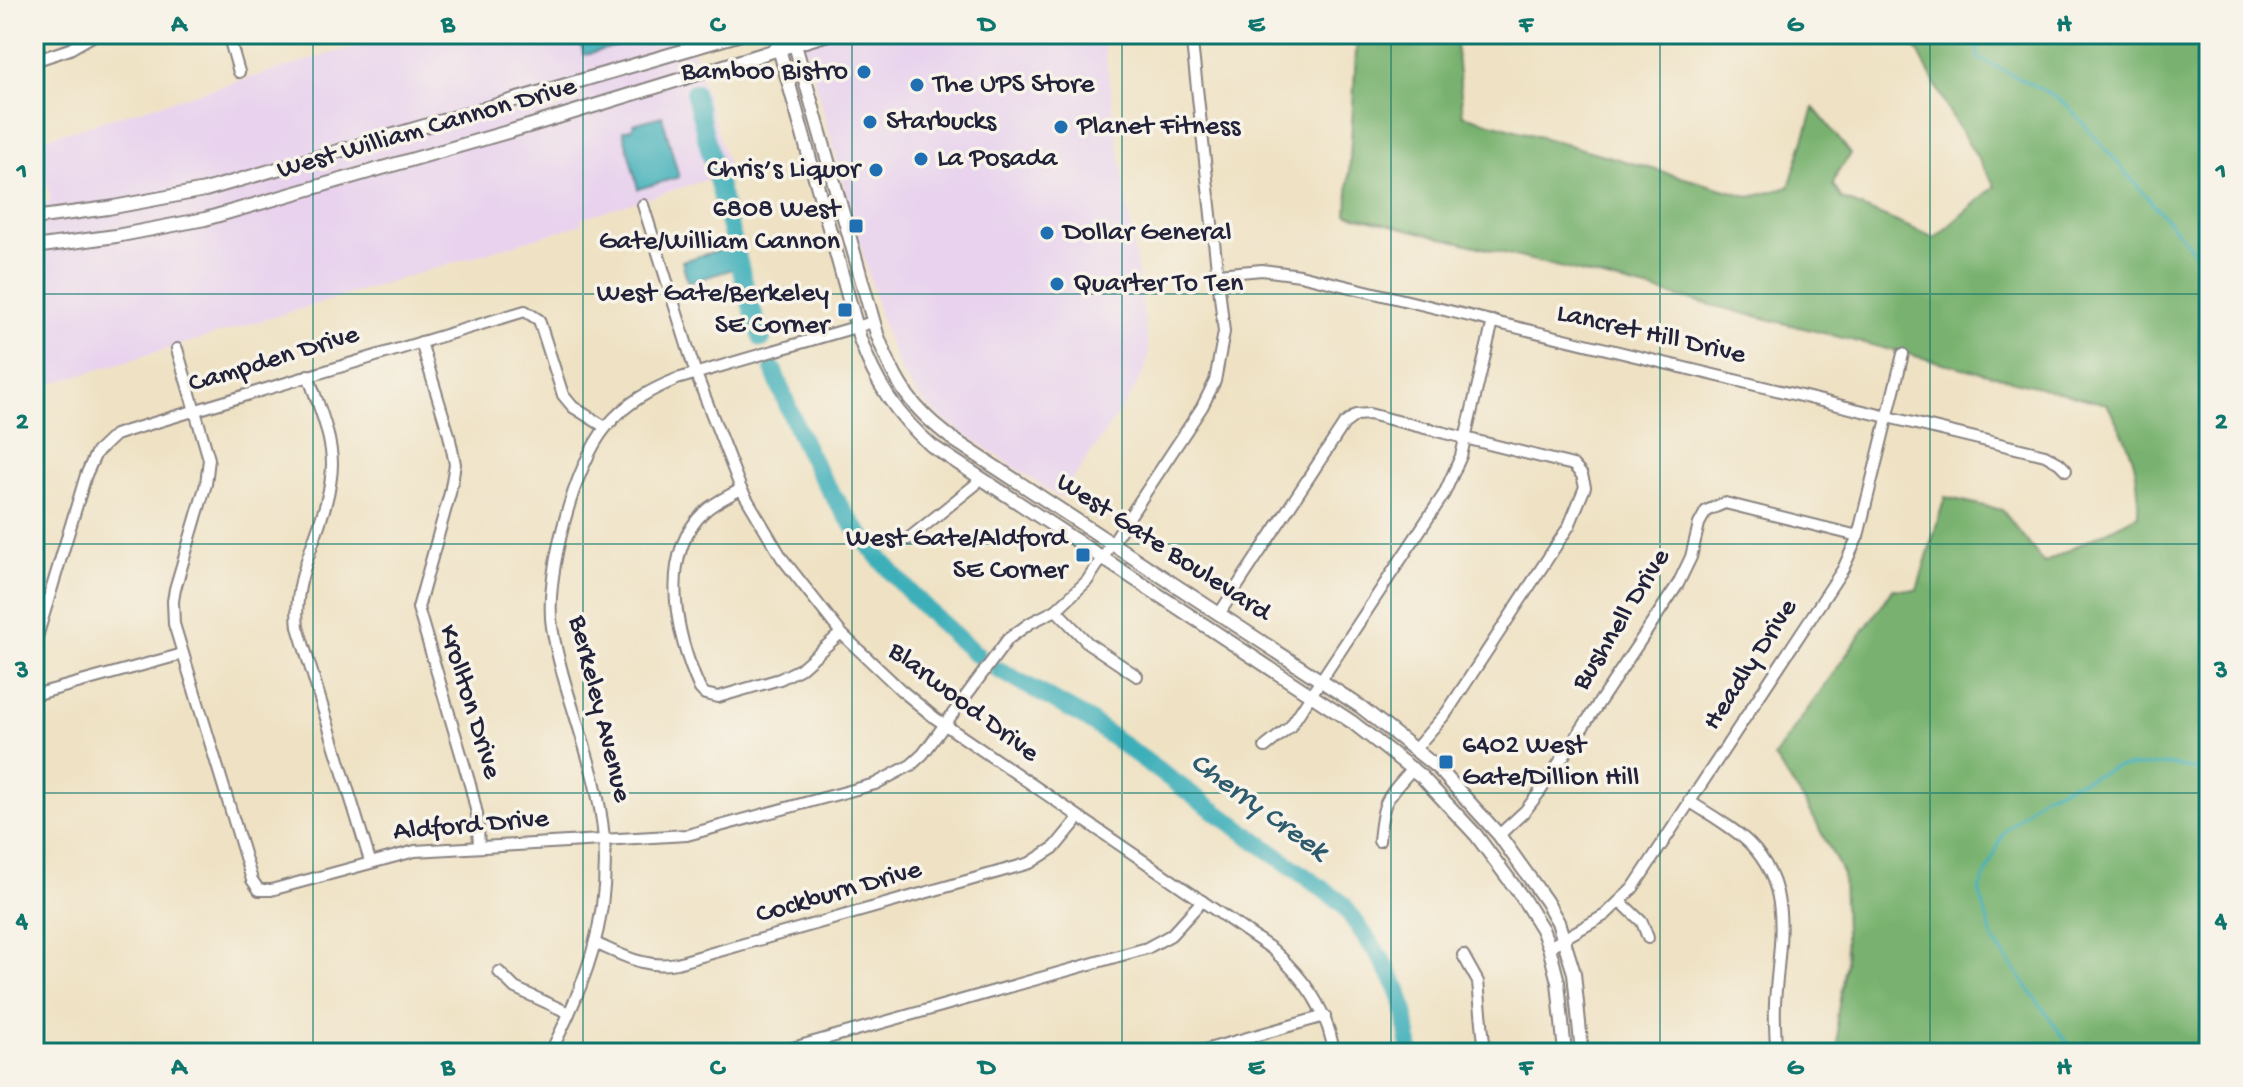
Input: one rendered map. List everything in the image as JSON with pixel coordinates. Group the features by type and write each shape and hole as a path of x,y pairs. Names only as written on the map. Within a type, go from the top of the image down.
{"main road":[{"name":"West William Cannon Drive","path":"34,218 193,193 741,34"},
{"name":"West Gate Boulevard","path":"775,34 856,326 869,364 899,413 932,446 1311,695 1413,768 1451,806 1528,905 1549,947 1558,982 1565,1053"},
{"name":"West William Cannon Drive","path":"34,247 205,219 779,50 794,40 828,34"},
{"name":"West Gate Boulevard","path":"794,40 873,322 896,380 914,406 934,425 1321,680 1416,748 1461,791 1499,835 1546,901 1564,939 1574,973 1582,1053"},
{"path":"332,153 340,180"},
{"path":"826,218 844,211"}],"street":[{"path":"34,61 70,49 96,34"},
{"path":"228,34 239,72"},
{"name":"Aldford Drive","path":"177,349 207,446 208,471 173,601 174,624 255,886 264,891 271,890 415,851 687,835 875,784 911,765 932,744 1008,639 1056,610 1079,591 1104,559 1202,407 1215,381 1224,332 1191,34"},
{"name":"Blarwood Drive","path":"643,205 696,374 741,489 782,558 841,633 901,690 945,725 1272,949 1314,996 1325,1016 1334,1053"},
{"name":"Lancret Hill Drive","path":"1218,274 1247,270 1278,271 2045,455 2066,470"},
{"name":"Campden Drive","path":"34,647 81,488 96,453 115,435 308,375 530,312 544,330 563,395 573,407 605,427"},
{"path":"1265,747 1283,734 1311,695 1444,494 1457,468 1466,439 1493,321"},
{"name":"Berkeley Avenue","path":"551,1051 588,971 602,917 604,839 591,765 556,645 550,608 558,548 580,475 605,427 643,394 677,379 873,322"},
{"name":"Krollton Drive","path":"421,342 455,464 418,608 471,788 479,845"},
{"name":"Headly Drive","path":"1549,947 1605,915 1633,888 1843,569 1858,536 1903,354"},
{"path":"308,375 332,462 330,486 299,584 296,613 370,861"},
{"path":"1219,614 1349,419 1356,415 1369,414 1573,465 1584,481 1583,495 1569,526 1440,722 1416,748"},
{"path":"908,539 980,478"},
{"path":"741,489 706,510 699,518 685,542 675,577 681,630 700,689 705,694 718,697 780,679 800,669 841,633"},
{"name":"Bushnell Drive","path":"1499,835 1539,793 1678,584 1691,557 1699,524 1706,511 1725,503 1858,536"},
{"path":"1056,610 1088,643 1137,676"},
{"path":"34,695 183,654"},
{"path":"1379,841 1382,808 1386,799 1413,768"},
{"path":"1689,801 1751,845 1767,866 1778,892 1782,922 1774,1007 1776,1053"},
{"name":"Cockburn Drive","path":"597,944 639,963 664,966 677,963 1030,863 1055,847 1079,818"},
{"path":"775,1053 1147,948 1171,935 1202,901"},
{"path":"1621,902 1642,922 1648,938"},
{"path":"1463,955 1478,982 1485,1053"},
{"path":"499,972 515,988 569,1013"},
{"path":"1194,1053 1325,1016"},
{"path":"551,1051 563,1053"}],"shaded area":[{"path":"398,34 688,34 730,173 581,218 582,224 34,389 34,204 51,200 35,141"},
{"path":"802,34 1102,34 1149,351 1145,370 1131,395 1060,498 944,420 919,398 901,372 885,333"}],"green space":[{"path":"1357,34 1455,34 1463,115 1751,197 1789,187 1814,108 1851,154 1837,173 1833,185 1842,199 1935,238 1995,186 1951,115 1909,34 2209,34 2209,1053 1839,1053 1837,1017 1846,963 1843,874 1808,807 1774,757 1893,589 1917,590 1945,497 2002,510 2044,563 2138,515 2132,456 2107,404 1347,214"}],"water":[{"path":"578,34 620,34 623,44 584,55"},
{"path":"662,116 679,177 638,189 623,131 633,128 633,124"},
{"path":"727,248 733,269 688,283 682,261"}],"waterway":[{"name":"Cherry Creek","path":"678,34 680,41"},
{"path":"1977,34 1978,58 2047,92 2068,106 2209,268"},
{"name":"Cherry Creek","path":"694,92 762,339"},
{"name":"Cherry Creek","path":"773,369 806,447 845,514 897,579 977,655"},
{"name":"Cherry Creek","path":"999,670 1089,720 1342,903 1382,960 1399,991 1405,1011 1410,1053"},
{"path":"2075,1053 1993,940 1979,890 2004,832 2042,796 2117,767 2173,765 2204,771 2209,768"}],"place":[{"name":"Bamboo Bistro","path":"864,72"},
{"name":"The UPS Store","path":"917,85"},
{"name":"Starbucks","path":"870,122"},
{"name":"Planet Fitness","path":"1061,127"},
{"name":"La Posada","path":"921,159"},
{"name":"Chris’s Liquor","path":"876,170"},
{"name":"6808 West Gate/William Cannon","path":"856,226"},
{"name":"Dollar General","path":"1047,233"},
{"name":"Quarter To Ten","path":"1057,284"},
{"name":"West Gate/Berkeley SE Corner","path":"845,310"},
{"name":"West Gate/Aldford SE Corner","path":"1083,555"},
{"name":"6402 West Gate/Dillion Hill","path":"1446,762"}]}
